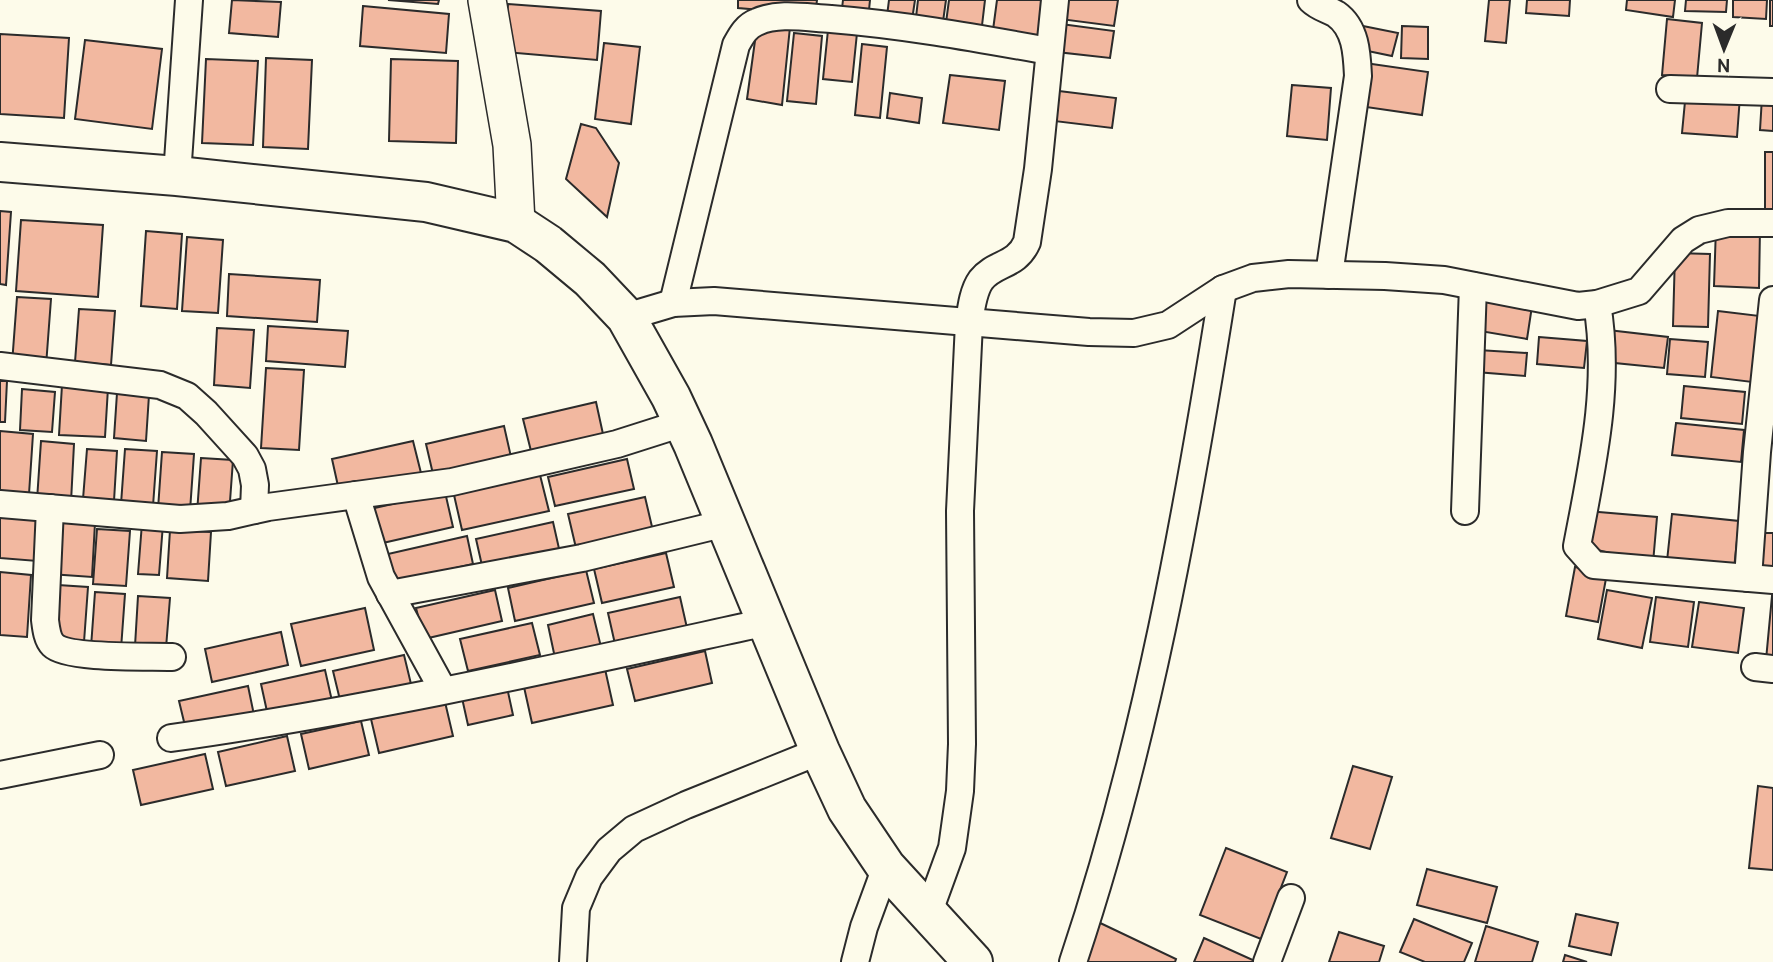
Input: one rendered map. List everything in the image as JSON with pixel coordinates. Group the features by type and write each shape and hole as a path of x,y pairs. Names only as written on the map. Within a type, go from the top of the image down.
{"main road":[{"path":"0,162 177,176 426,202 516,223 548,244 590,279 626,317 683,423 820,751 847,809 886,867 973,962"}],"street":[{"path":"177,176 189,0"},
{"path":"487,0 512,145 516,223"},
{"path":"928,914 952,848 960,791 960,511 969,323 973,298 981,280 1022,253 1027,242 1038,169 1055,0"},
{"path":"1311,0 1338,15 1351,32 1357,55 1358,76 1329,275"},
{"path":"673,303 736,45 743,32 755,22 771,17 800,17 895,24 1049,51"},
{"path":"1670,89 1773,92"},
{"path":"626,317 673,303 714,301 969,323 1134,333 1168,326 1223,289 1253,278 1289,274 1444,280 1578,306 1617,300 1639,291 1682,240 1699,230 1728,223 1773,223"},
{"path":"1465,511 1473,286"},
{"path":"1073,962 1114,831 1150,681 1196,456 1223,289"},
{"path":"1597,304 1603,367 1597,429 1577,547 1594,565 1760,579 1757,452 1773,300"},
{"path":"0,366 136,381 160,385 187,396 245,456 252,469 261,508"},
{"path":"0,504 205,519 261,508 452,482 532,466 617,444 683,423"},
{"path":"356,495 381,577 443,690"},
{"path":"50,508 45,620 47,634 54,646 73,653 172,657"},
{"path":"390,594 582,558 726,523"},
{"path":"171,738 256,726 443,690 767,622"},
{"path":"573,962 576,908 589,877 609,850 634,829 820,751"},
{"path":"0,775 100,755"},
{"path":"855,962 886,867"},
{"path":"1267,962 1291,898"}],"building":[{"path":"232,0 281,2 278,37 229,33"},
{"path":"388,0 439,0 438,4"},
{"path":"738,0 817,0 815,15 738,8"},
{"path":"843,0 870,0 868,20 841,17"},
{"path":"889,0 915,0 912,20 887,16"},
{"path":"918,0 946,0 942,29 915,26"},
{"path":"949,0 985,0 981,34 945,30"},
{"path":"997,0 1044,0 1040,36 993,30"},
{"path":"1063,0 1118,0 1114,26 1060,19"},
{"path":"1489,0 1510,0 1506,43 1485,41"},
{"path":"1527,0 1570,0 1569,16 1526,13"},
{"path":"1627,0 1675,0 1673,17 1626,10"},
{"path":"1686,0 1727,0 1726,12 1685,11"},
{"path":"1733,0 1767,0 1766,19 1733,17"},
{"path":"1770,0 1773,0 1773,26 1770,26"},
{"path":"508,4 601,11 597,60 504,52"},
{"path":"363,6 449,14 446,53 360,46"},
{"path":"1667,19 1702,23 1697,78 1662,75"},
{"path":"1061,24 1114,31 1110,58 1057,52"},
{"path":"757,26 790,27 782,105 747,99"},
{"path":"1363,26 1398,33 1392,56 1358,49"},
{"path":"1402,26 1428,27 1428,59 1401,58"},
{"path":"828,30 857,33 852,82 823,79"},
{"path":"794,33 822,36 816,104 787,101"},
{"path":"0,34 69,38 64,118 0,114"},
{"path":"85,40 162,49 152,129 75,119"},
{"path":"604,43 640,47 631,124 595,119"},
{"path":"862,44 887,47 880,118 855,115"},
{"path":"266,58 312,60 308,149 263,147"},
{"path":"206,59 258,61 253,145 202,143"},
{"path":"391,59 458,61 456,143 389,141"},
{"path":"1365,63 1428,72 1422,115 1359,106"},
{"path":"950,75 1005,81 999,130 943,123"},
{"path":"1292,85 1331,88 1327,140 1287,136"},
{"path":"1059,91 1116,98 1112,128 1054,121"},
{"path":"1686,91 1740,96 1737,137 1682,133"},
{"path":"890,93 922,98 919,123 887,118"},
{"path":"1762,97 1773,98 1773,131 1760,130"},
{"path":"581,124 596,128 619,163 607,217 566,179"},
{"path":"1765,152 1773,152 1773,219 1765,219"},
{"path":"0,211 11,212 6,285 0,284"},
{"path":"21,220 103,225 98,297 16,291"},
{"path":"1716,227 1760,228 1759,288 1714,286"},
{"path":"146,231 182,234 177,309 141,306"},
{"path":"187,237 223,240 218,313 182,311"},
{"path":"1675,253 1710,254 1708,327 1673,326"},
{"path":"229,274 320,280 317,322 227,316"},
{"path":"17,297 51,299 46,366 12,364"},
{"path":"1485,299 1532,306 1527,339 1480,331"},
{"path":"79,309 115,311 111,365 75,362"},
{"path":"1718,311 1760,316 1752,382 1711,377"},
{"path":"268,326 348,331 345,367 266,361"},
{"path":"217,328 254,330 250,388 214,385"},
{"path":"1608,330 1668,337 1664,368 1605,362"},
{"path":"1539,337 1587,341 1584,368 1537,364"},
{"path":"1670,339 1708,342 1705,377 1667,374"},
{"path":"1478,350 1527,353 1525,376 1476,372"},
{"path":"266,368 304,370 299,450 261,448"},
{"path":"0,381 7,381 5,422 0,422"},
{"path":"62,385 108,388 105,437 59,435"},
{"path":"1684,386 1745,392 1742,424 1681,418"},
{"path":"22,389 55,392 52,432 20,430"},
{"path":"117,393 149,395 146,441 114,438"},
{"path":"596,402 603,434 531,451 523,419"},
{"path":"1676,423 1744,430 1741,462 1672,455"},
{"path":"504,426 511,457 433,474 426,444"},
{"path":"0,431 33,434 29,494 0,492"},
{"path":"41,441 74,444 71,502 37,500"},
{"path":"413,441 422,477 340,495 332,459"},
{"path":"87,449 117,451 114,501 83,499"},
{"path":"125,449 157,451 153,506 121,504"},
{"path":"162,452 194,454 190,511 158,509"},
{"path":"201,458 233,460 229,515 197,513"},
{"path":"627,459 634,489 555,506 548,477"},
{"path":"540,475 549,511 462,530 454,495"},
{"path":"445,492 453,527 374,545 366,510"},
{"path":"645,497 653,531 576,548 568,514"},
{"path":"1587,511 1657,517 1653,563 1593,549"},
{"path":"0,514 40,516 37,561 0,558"},
{"path":"1672,514 1739,521 1734,569 1667,561"},
{"path":"54,520 95,523 92,577 50,574"},
{"path":"553,522 560,553 483,570 476,539"},
{"path":"142,523 163,524 159,575 138,574"},
{"path":"97,529 130,531 126,586 93,584"},
{"path":"170,530 211,532 208,581 167,578"},
{"path":"1762,533 1773,533 1773,570 1763,570"},
{"path":"467,536 473,564 394,582 388,554"},
{"path":"666,553 674,587 602,603 594,569"},
{"path":"1575,567 1607,573 1598,622 1566,616"},
{"path":"586,570 594,603 515,621 508,588"},
{"path":"0,572 31,575 27,637 0,635"},
{"path":"58,585 88,587 84,642 54,640"},
{"path":"495,590 502,621 424,639 416,608"},
{"path":"1607,590 1652,598 1642,648 1598,639"},
{"path":"95,592 125,594 121,649 91,647"},
{"path":"138,596 170,598 166,648 135,646"},
{"path":"1773,596 1773,661 1766,660"},
{"path":"680,597 687,628 615,644 608,613"},
{"path":"1656,597 1694,602 1688,647 1650,642"},
{"path":"1699,602 1744,608 1738,653 1692,647"},
{"path":"365,608 374,650 301,666 291,624"},
{"path":"593,614 601,647 555,658 548,625"},
{"path":"532,623 540,655 468,671 460,639"},
{"path":"281,632 288,665 212,682 205,649"},
{"path":"705,651 712,683 635,701 627,669"},
{"path":"404,655 411,684 340,700 333,671"},
{"path":"605,669 613,705 532,723 524,687"},
{"path":"325,670 332,701 268,716 261,684"},
{"path":"505,678 513,715 468,725 460,689"},
{"path":"248,686 254,715 186,730 179,701"},
{"path":"445,702 453,736 379,753 371,719"},
{"path":"361,721 369,755 309,769 301,734"},
{"path":"287,736 295,771 226,786 218,752"},
{"path":"205,754 213,789 141,805 133,770"},
{"path":"1353,766 1392,777 1370,849 1331,838"},
{"path":"1758,786 1773,788 1773,870 1749,868"},
{"path":"1226,848 1287,872 1261,939 1200,915"},
{"path":"1427,869 1497,887 1487,923 1417,905"},
{"path":"1576,914 1618,923 1611,955 1569,946"},
{"path":"1414,919 1472,943 1464,962 1425,962 1400,952"},
{"path":"1096,921 1176,959 1175,962 1082,962"},
{"path":"1486,926 1538,942 1532,962 1475,962"},
{"path":"1339,932 1384,946 1379,962 1329,962"},
{"path":"1204,938 1257,962 1194,962"},
{"path":"1565,955 1587,962 1563,962"}]}
